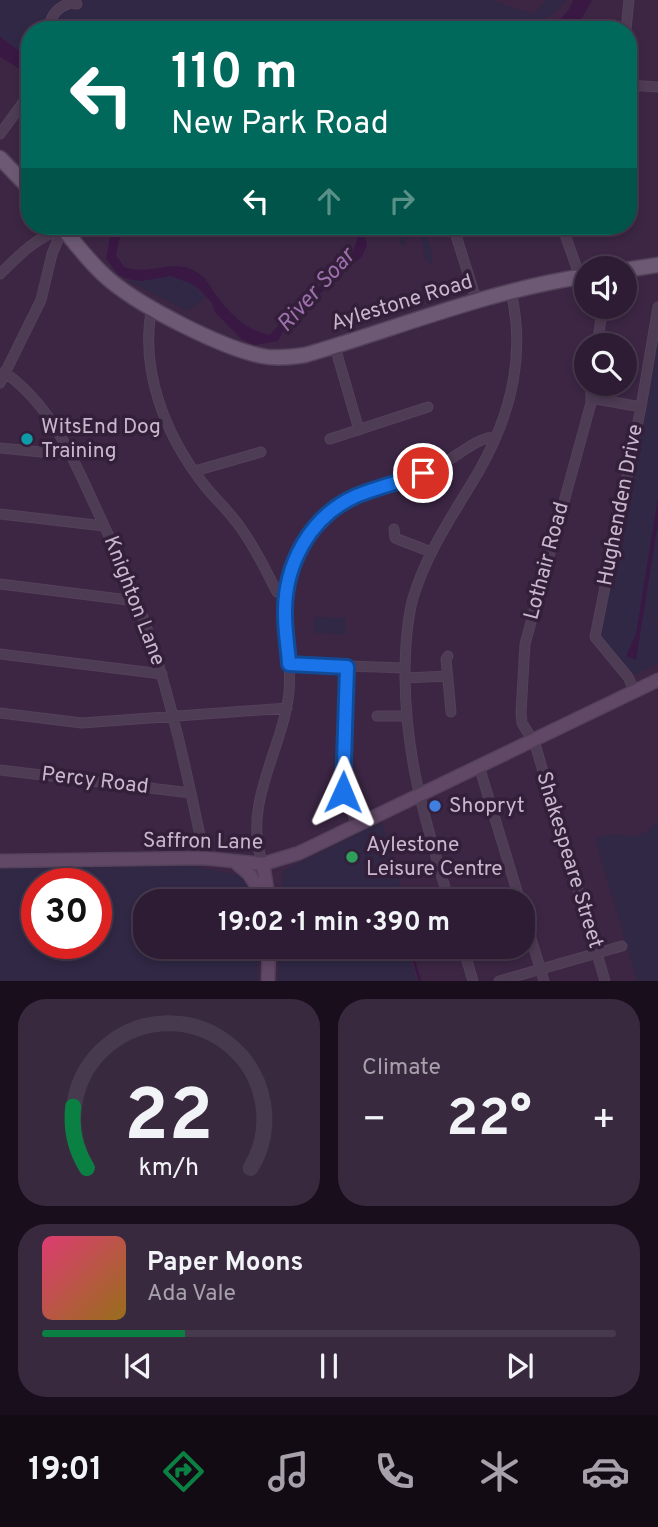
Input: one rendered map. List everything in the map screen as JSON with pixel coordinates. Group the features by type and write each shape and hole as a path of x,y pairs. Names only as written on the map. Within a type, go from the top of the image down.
{"main road":[{"path":"0,158 21,180"},
{"name":"Aylestone Road","path":"69,235 110,281 192,329 242,351 264,356 288,358 305,355 477,302 574,278"},
{"path":"637,268 658,265"},
{"name":"Saffron Lane","path":"0,861 203,858 263,864 299,853 658,680"},
{"path":"233,861 250,874 259,889"},
{"path":"263,864 266,889"},
{"path":"268,981 269,959"}],"street":[{"path":"627,21 629,0"},
{"path":"50,21 56,10 64,5 77,4"},
{"path":"637,86 658,87"},
{"path":"0,134 21,105"},
{"path":"0,274 34,242 46,235"},
{"path":"0,383 41,300 59,235"},
{"path":"456,235 477,302"},
{"path":"566,235 575,256"},
{"path":"445,889 418,796 406,716 408,624 412,601 431,552 495,437 513,387 517,363 517,322 512,292"},
{"path":"152,307 148,343 153,382 170,428 204,485 244,533 278,592 287,595"},
{"name":"Hughenden Drive","path":"634,690 628,677 595,637 658,307"},
{"path":"335,346 359,430"},
{"name":"Knighton Lane","path":"4,372 35,399 49,416 72,455 136,601 162,674 173,716 203,858"},
{"path":"591,398 641,407"},
{"name":"Lothair Road","path":"531,739 521,718 525,644 591,398"},
{"path":"330,439 428,408"},
{"path":"263,864 257,843 256,817 287,708 287,595 293,567 305,539 318,523 357,496 445,463 482,439 495,437"},
{"path":"0,448 72,455"},
{"path":"195,471 261,452"},
{"path":"0,514 104,526"},
{"path":"394,529 395,538 431,552"},
{"path":"0,584 136,601"},
{"path":"0,654 162,674"},
{"path":"449,656 446,659 451,712"},
{"path":"289,664 448,676"},
{"path":"347,667 343,788 357,825"},
{"path":"0,713 82,723 287,708"},
{"path":"377,716 406,716"},
{"name":"Shakespeare Street","path":"531,739 535,744 605,981"},
{"path":"479,766 516,889"},
{"name":"Percy Road","path":"0,770 191,793"},
{"path":"499,981 622,946"},
{"path":"535,952 544,981"},
{"path":"467,959 473,981"}],"shaded area":[{"path":"0,0 491,0 532,14 547,0 566,0 556,11 537,21 21,21 21,52 0,37"},
{"path":"398,235 415,235 405,239 406,245 401,246"},
{"path":"418,235 427,235 432,264 424,258 423,244"},
{"path":"171,276 192,284 206,298 187,311 128,281 128,279 141,281"},
{"path":"658,338 658,619 655,620 658,630 658,664 633,675 600,635"},
{"path":"314,617 346,618 345,635 315,633"},
{"path":"658,821 658,981 637,981 595,839 642,834"},
{"name":"Aylestone Leisure Centre","path":"382,822 402,889 281,889 285,870"},
{"path":"187,865 238,875 247,880 252,889 133,889 133,959 259,959 258,981 0,981 0,868"},
{"path":"279,959 410,959 417,981 278,981"}],"water":[{"path":"573,0 592,0 580,21 557,21"},
{"path":"0,37 21,52 21,70 0,57"},
{"name":"River Soar","path":"110,235 120,235 116,255 124,267 142,270 176,266 193,270 205,279 235,316 254,330 270,335 291,310 331,278 353,251 356,235 365,235 367,245 362,256 293,318 278,341 255,345 241,339 215,312 212,303 192,284 171,276 141,281 128,279 119,275 106,259"},
{"path":"658,498 658,522 636,660 626,656 636,634"}],"waterway":[{"path":"414,959 420,981"}],"place":[{"name":"WitsEnd Dog Training","path":"27,439"},
{"name":"Shopryt","path":"435,806"},
{"name":"Aylestone Leisure Centre","path":"352,857"}],"route":[{"path":"343,792 347,667 289,664 285,607 293,567 305,539 318,523 335,509 357,496 423,473"}]}
